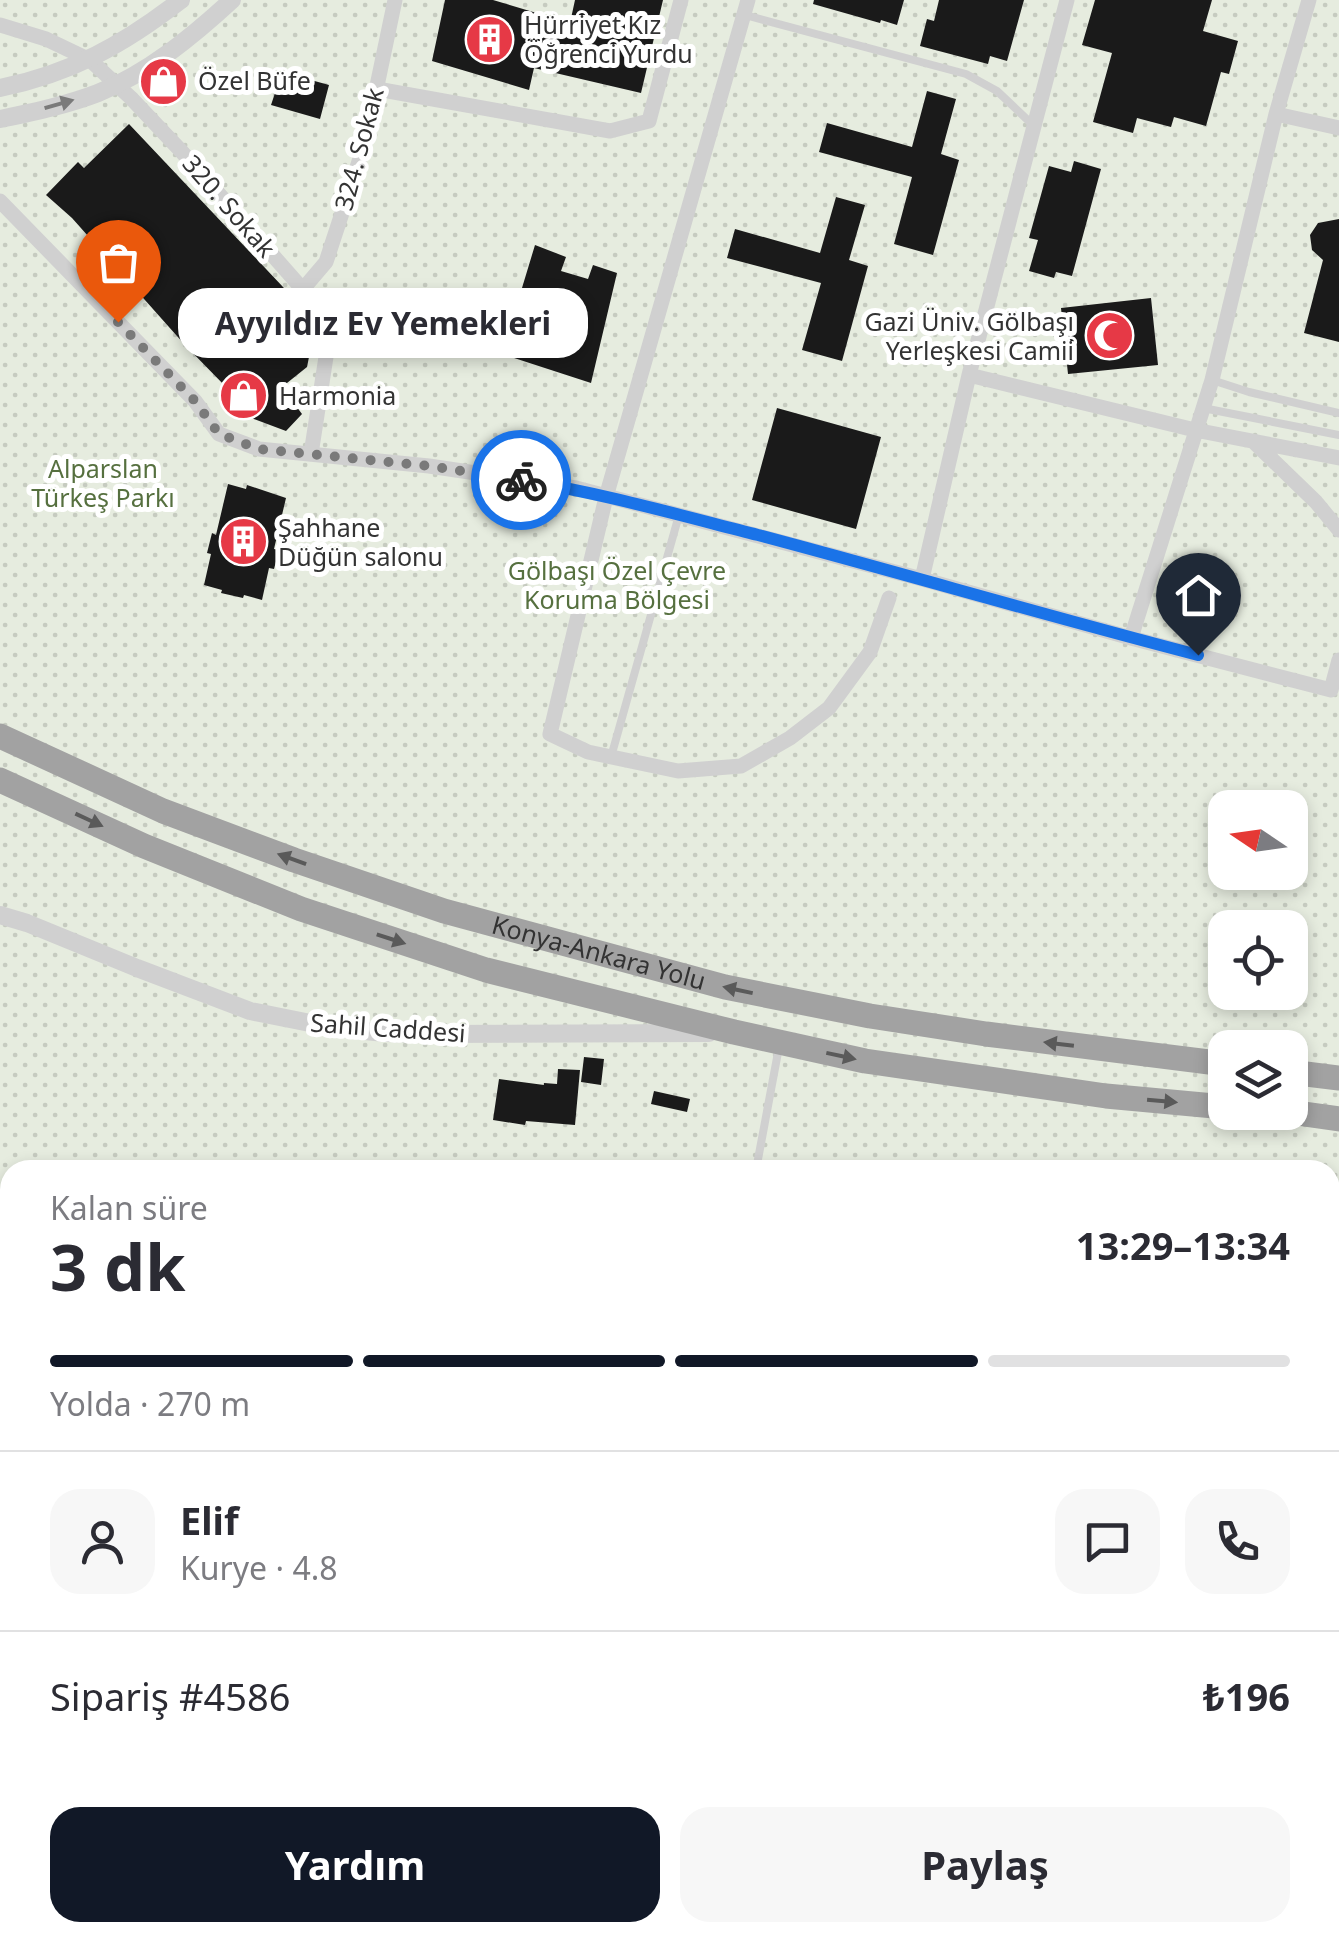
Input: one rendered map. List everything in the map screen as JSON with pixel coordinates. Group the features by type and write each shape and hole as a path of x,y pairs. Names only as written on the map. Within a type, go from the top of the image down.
{"highway":[{"name":"Konya-Ankara Yolu","path":"0,736 163,811 294,860 444,911 706,982 870,1016 1208,1062"},
{"path":"0,780 144,846 316,915 486,970 865,1061 1106,1096 1208,1105"},
{"path":"1308,1074 1339,1078"},
{"path":"1308,1115 1339,1120"}],"street":[{"path":"0,88 90,60 139,32 181,0"},
{"path":"0,119 81,98 116,84 190,37 232,0"},
{"name":"324. Sokak","path":"303,289 326,262 365,143 395,0"},
{"path":"376,89 610,131 649,121 681,0"},
{"path":"922,578 969,375 1067,0"},
{"path":"1131,638 1212,380 1276,114 1310,0"},
{"path":"746,7 606,496 550,734 588,752 678,771 740,766 790,738 829,708 870,652 889,598"},
{"name":"320. Sokak","path":"0,25 46,39 90,60 182,152 327,318 330,331 312,454"},
{"path":"1276,114 1339,128"},
{"path":"0,201 195,401 219,434 259,449 429,466 576,488 1331,690 1339,660"},
{"path":"969,375 1196,430 1339,458"},
{"path":"1253,442 1316,502 1339,530"},
{"name":"Sahil Caddesi","path":"0,915 250,1010 335,1028 434,1034 734,1032"}],"lane":[{"path":"746,7 966,74 998,91 1034,126"},
{"path":"1212,380 1339,413"},
{"path":"1202,408 1339,435"},
{"path":"611,756 679,515"},
{"path":"758,1160 780,1043"}],"green space":[{"name":"Gölbaşı Özel Çevre Koruma Bölgesi","path":"0,0 1339,0 1339,1160 0,1160"}],"building":[{"path":"445,0 493,0 570,23 575,0 663,0 641,93 534,68 529,90 432,61"},
{"path":"814,0 904,0 897,25 813,4"},
{"path":"939,0 1024,0 1007,61 990,56 988,64 920,46 927,19 934,21"},
{"path":"1095,0 1212,0 1203,31 1238,41 1229,74 1221,72 1206,126 1174,117 1171,127 1137,118 1133,133 1093,122 1112,53 1082,45"},
{"path":"282,72 329,85 320,119 271,105"},
{"path":"927,91 956,99 941,154 959,160 933,255 894,244 912,177 819,152 827,123 912,147"},
{"path":"129,124 316,322 307,367 282,387 302,414 286,431 251,418 72,218 46,195 78,162 84,168","holes":["228,289 251,313 231,332 208,308"]},
{"path":"1074,161 1101,169 1072,276 1056,272 1054,278 1029,271 1038,240 1029,238 1049,166 1071,172"},
{"path":"836,197 865,205 849,260 868,266 842,361 802,350 821,283 727,258 735,229 820,253"},
{"path":"1339,219 1339,342 1304,333 1323,260 1312,250 1310,235 1318,223"},
{"path":"535,245 566,257 561,271 588,279 593,265 617,273 591,383 502,354"},
{"name":"Gazi Üniv. Gölbaşı Yerleşkesi Camii","path":"1151,298 1158,365 1068,374 1061,308"},
{"path":"777,408 881,437 856,529 752,500"},
{"name":"Şahhane Düğün salonu","path":"228,484 246,489 247,485 286,498 274,549 279,550 274,569 269,568 262,600 221,593 222,590 204,585 211,554 207,553 212,533 216,535"},
{"path":"584,1057 604,1059 601,1085 581,1082"},
{"path":"558,1069 580,1070 575,1125 526,1121 525,1125 493,1120 499,1079 557,1084"},
{"path":"654,1091 690,1099 687,1112 651,1104"}],"way so far":[{"path":"118,322 195,401 219,434 259,449 429,466 521,480"}],"place":[{"name":"Hürriyet Kız Öğrenci Yurdu","path":"489,39"},
{"name":"Özel Büfe","path":"163,81"},
{"name":"Ayyıldız Ev Yemekleri","path":"118,322"},
{"name":"Gazi Üniv. Gölbaşı Yerleşkesi Camii","path":"1109,336"},
{"name":"Harmonia","path":"244,396"},
{"name":"Şahhane Düğün salonu","path":"243,542"}],"route":[{"path":"521,480 576,488 1198,655"}],"park label":[{"name":"Alparslan Türkeş Parkı","path":"103,484"}]}
